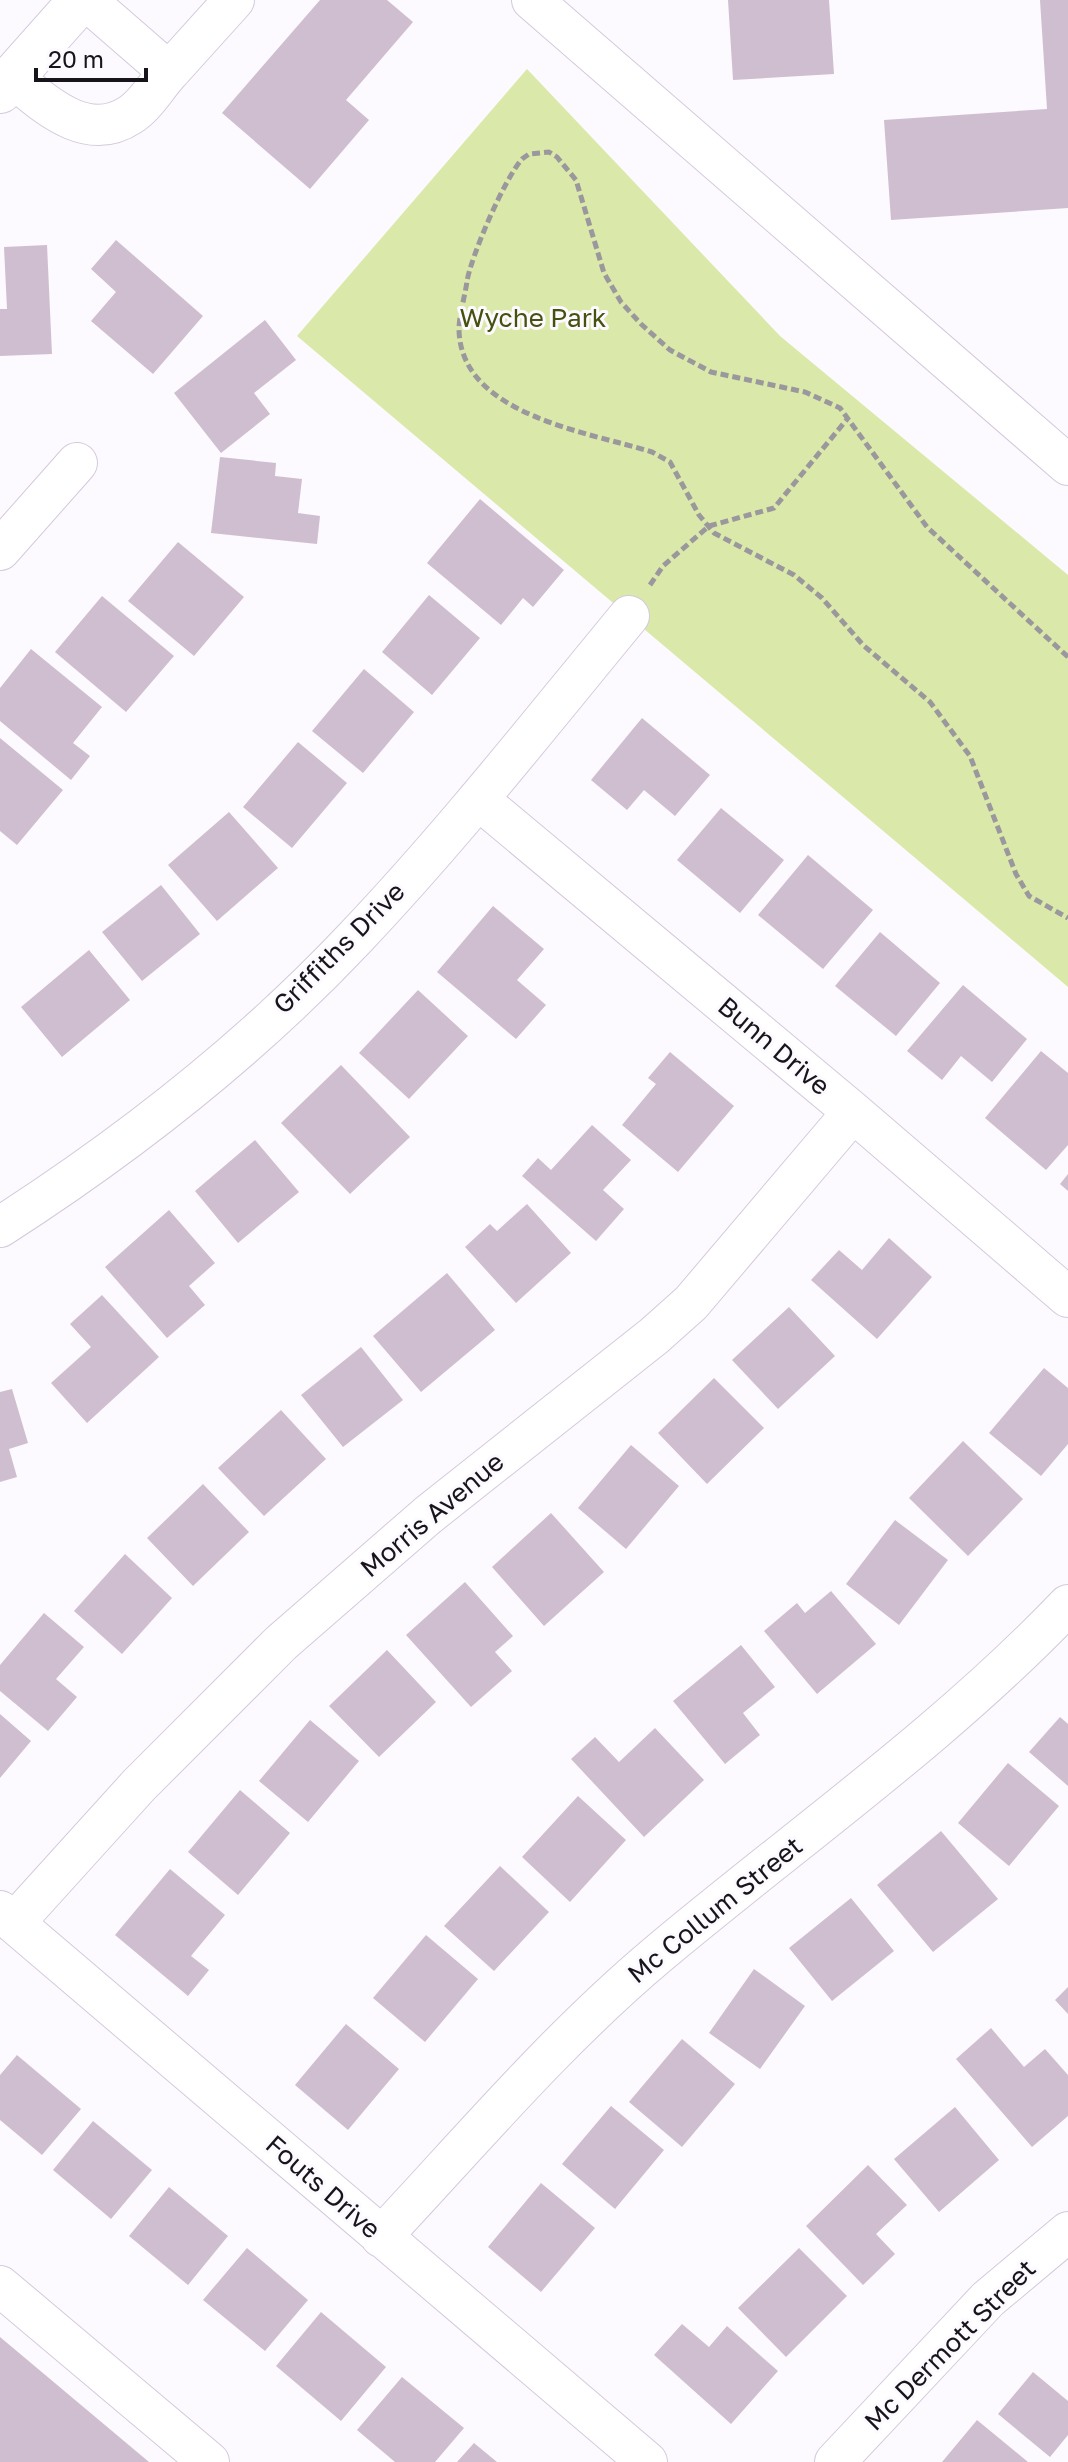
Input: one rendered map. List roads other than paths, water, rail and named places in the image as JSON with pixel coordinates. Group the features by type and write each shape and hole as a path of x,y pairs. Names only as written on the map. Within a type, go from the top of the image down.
{"main road":[{"path":"6,84 84,0"}],"street":[{"path":"84,0 169,72"},
{"path":"532,0 1068,465"},
{"path":"6,84 60,116 90,124 131,115 231,1"},
{"path":"0,550 77,463"},
{"name":"Griffiths Drive","path":"0,1227 93,1163 205,1076 352,941 478,799 629,616"},
{"name":"Bunn Drive","path":"478,799 853,1112 1068,1297"},
{"name":"Morris Avenue","path":"7,1917 281,1643 428,1515 654,1336 691,1303 853,1112"},
{"name":"Mc Collum Street","path":"381,2237 582,2022 657,1955 931,1735 1022,1654 1068,1605"},
{"name":"Fouts Drive","path":"7,1917 647,2462"},
{"name":"Mc Dermott Street","path":"835,2462 988,2299 1068,2232"},
{"path":"0,2286 209,2462"}],"park label":[{"name":"Wyche Park","path":"533,318"}]}
